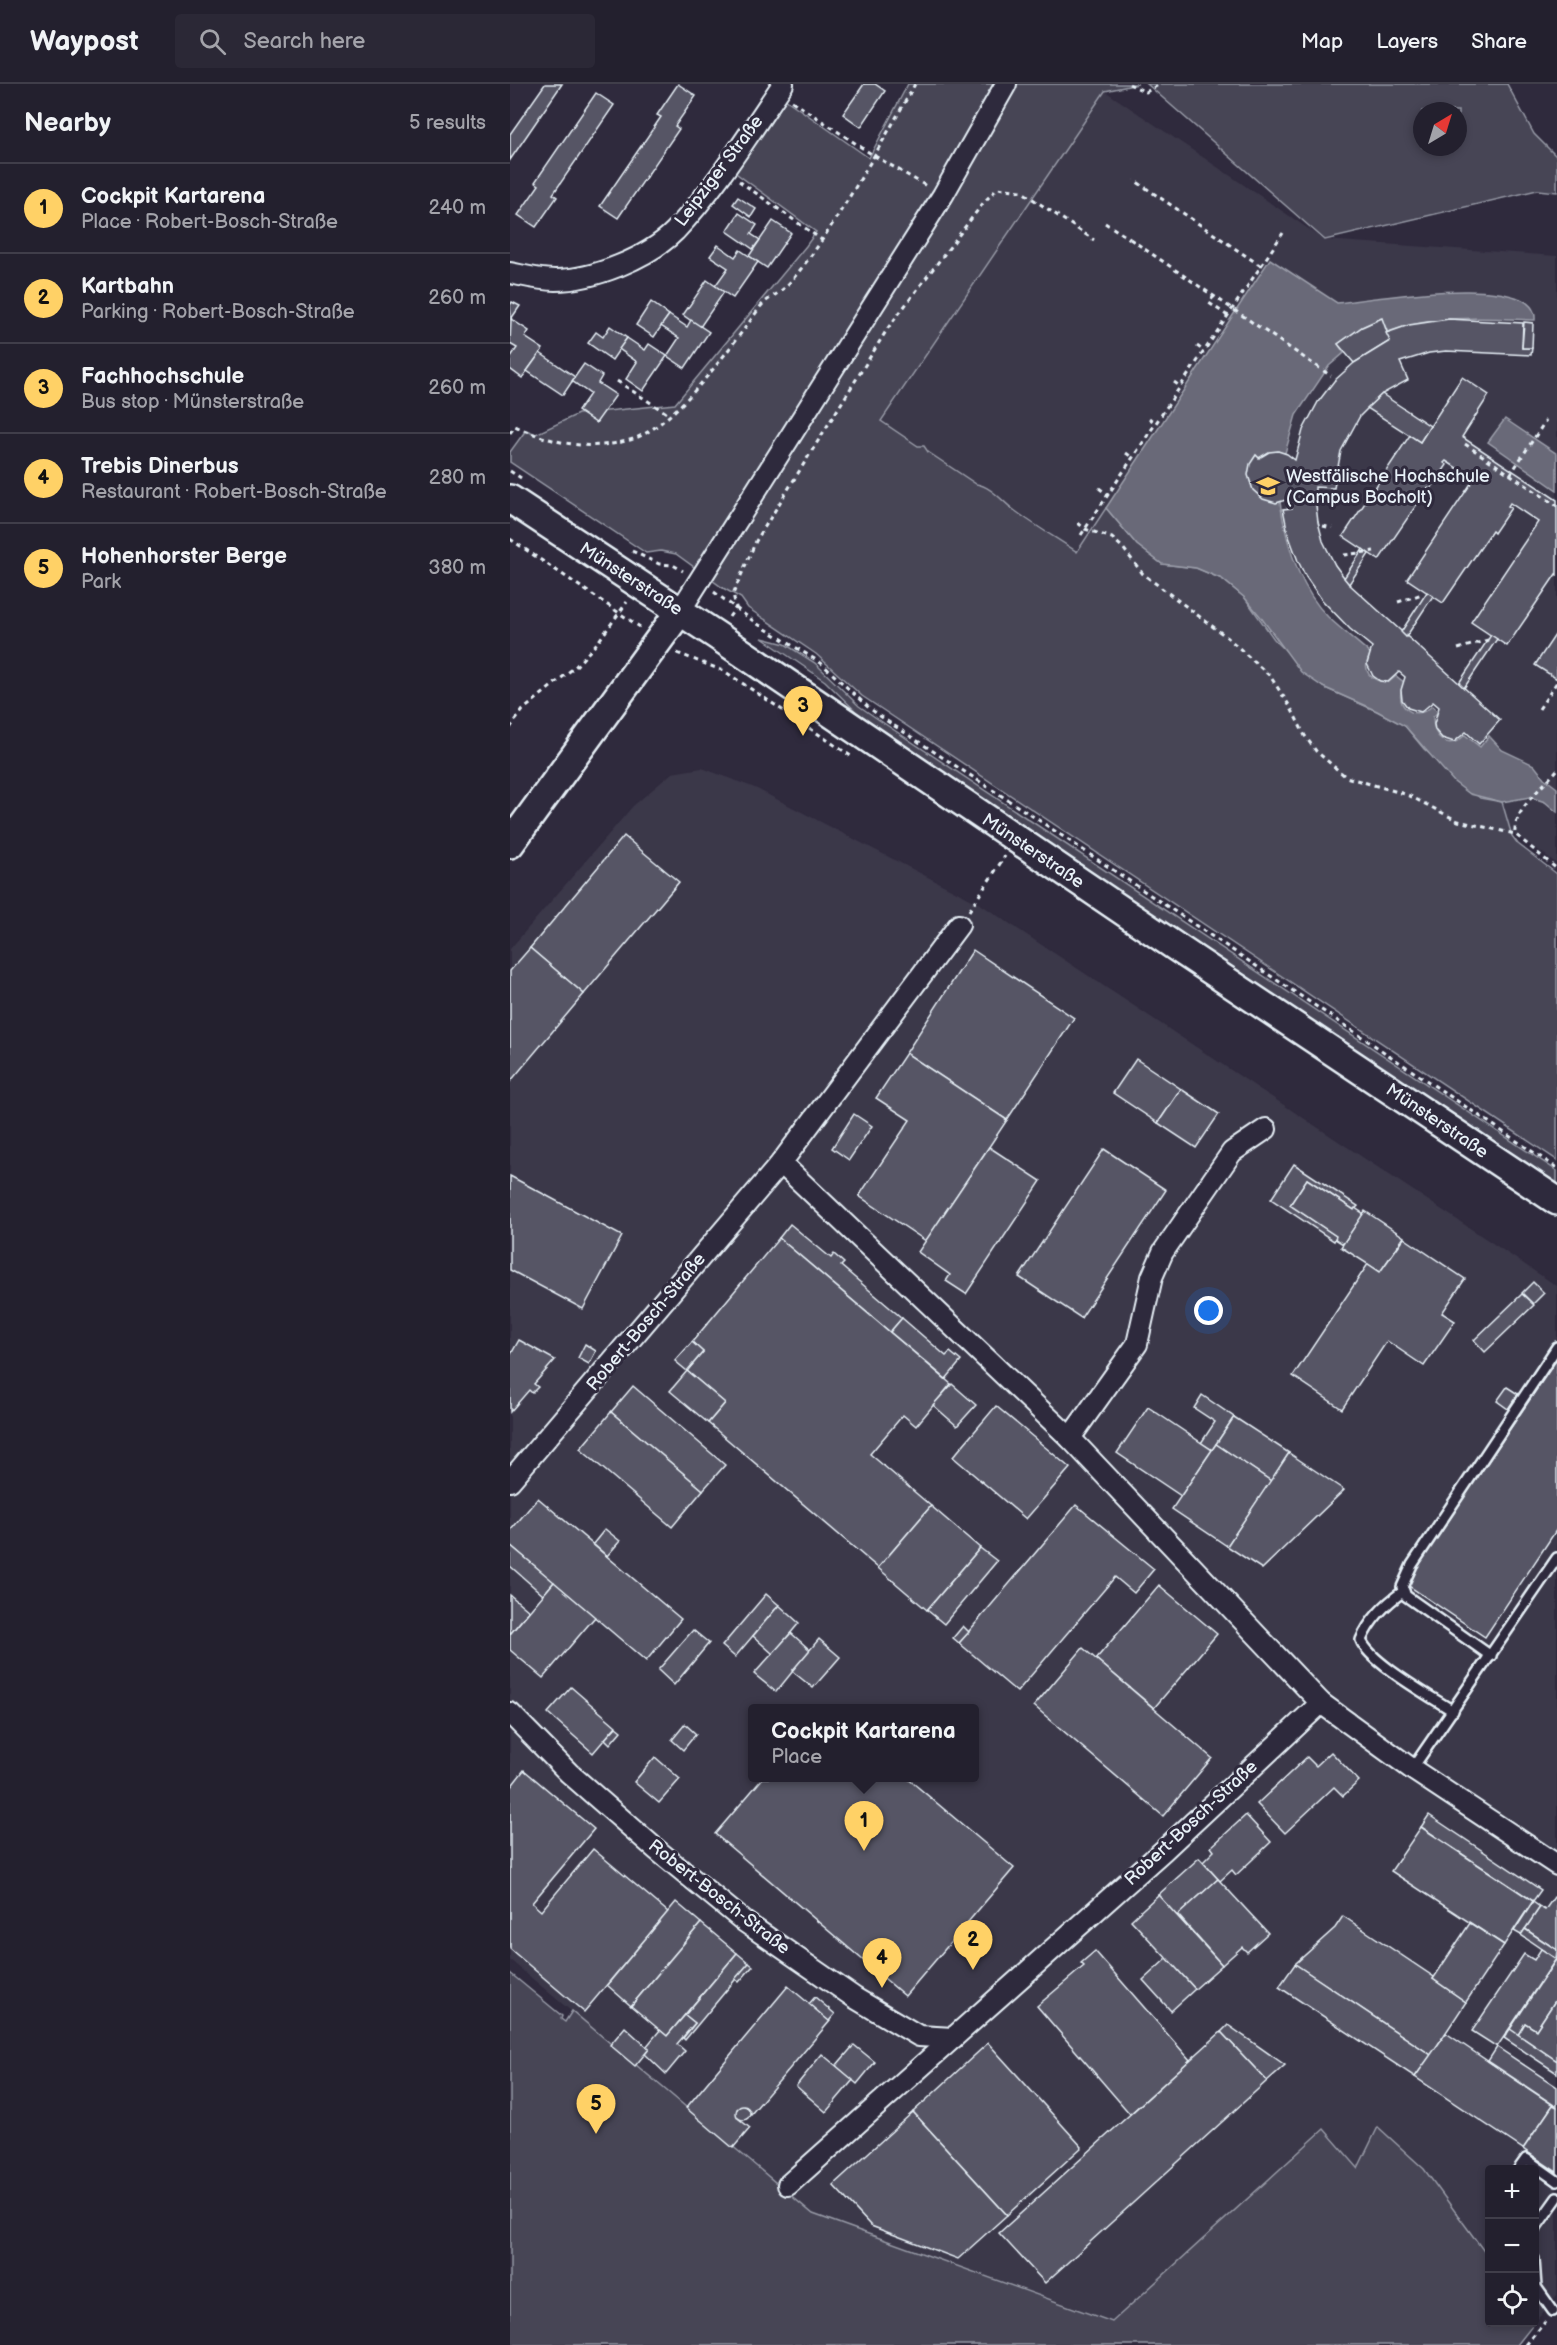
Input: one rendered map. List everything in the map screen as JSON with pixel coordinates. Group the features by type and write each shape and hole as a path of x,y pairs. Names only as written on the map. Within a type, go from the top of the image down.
{"main road":[{"name":"Münsterstraße","path":"510,499 1557,1201"},
{"path":"510,844 680,611"}],"street":[{"path":"680,611 943,195 1006,84"},
{"name":"Leipziger Straße","path":"510,273 556,280 585,277 637,258 673,232 723,169 781,88"},
{"name":"Robert-Bosch-Straße","path":"510,1481 781,1163 959,925"},
{"path":"1070,1438 1137,1344 1152,1277 1163,1252 1232,1152 1266,1129"},
{"path":"781,1163 1070,1438 1321,1703 1412,1769 1557,1866"},
{"name":"Robert-Bosch-Straße","path":"788,2185 1164,1850 1321,1703"},
{"name":"Robert-Bosch-Straße","path":"510,1713 569,1773 657,1850 745,1922 855,1998 920,2036 953,2038"}],"lane":[{"path":"1491,1656 1406,1596 1402,1587 1404,1578 1557,1347"},
{"path":"1412,1769 1557,1558"},
{"path":"1404,1591 1367,1625 1361,1640 1364,1648 1376,1660 1453,1711"},
{"path":"1521,2165 1526,2159 1534,2165"},
{"path":"1539,2168 1557,2181"},
{"path":"1539,2223 1557,2198"},
{"path":"1535,2273 1536,2287 1553,2311"}],"path":[{"path":"510,424 539,438 566,444 600,447 635,438 669,415 713,369 765,301 783,289 822,240 915,84"},
{"path":"1129,84 1146,92 1160,84"},
{"path":"781,88 873,155 943,195"},
{"path":"723,169 822,240"},
{"path":"1134,180 1261,266"},
{"path":"736,608 733,594 756,541 888,328 984,202 998,188 1021,191 1094,240"},
{"path":"1105,222 1331,376"},
{"path":"1081,535 1284,233"},
{"path":"1214,296 1209,303 1228,316"},
{"path":"1197,346 1204,351"},
{"path":"617,381 669,415"},
{"path":"1174,382 1181,387"},
{"path":"1149,418 1155,423"},
{"path":"1510,475 1546,420"},
{"path":"510,433 515,426"},
{"path":"1465,444 1557,506"},
{"path":"1126,453 1133,458"},
{"path":"1099,488 1108,495"},
{"path":"1321,494 1349,500"},
{"path":"1078,524 1085,529 1112,538 1123,548 1143,574 1228,638 1270,676 1292,708 1305,736 1316,751 1346,777 1408,795 1458,821 1515,834 1557,869"},
{"path":"1323,526 1332,528"},
{"path":"510,539 618,613 598,642 576,666 523,710 510,728"},
{"path":"1344,555 1374,551"},
{"path":"659,564 673,565 756,623 821,663 869,708 887,721 1557,1168"},
{"path":"1398,602 1422,594"},
{"path":"1458,649 1491,639"},
{"path":"1539,709 1557,682"},
{"path":"1515,834 1514,825 1517,818 1557,770"},
{"path":"959,925 1017,840"},
{"path":"1526,2345 1553,2311"}],"shaded area":[{"path":"908,84 1138,84 1105,91 881,421 918,446 924,446 928,452 976,484 992,491 1022,516 1077,552 1106,508 1137,545 1162,564 1196,568 1222,579 1245,598 1274,639 1323,687 1405,726 1424,749 1480,798 1502,802 1512,836 1518,844 1557,874 1557,1160 862,696 816,654 748,608 741,598 723,588 676,554 661,551 646,553 510,462 510,452 526,430 536,434 578,414 675,404 806,246 816,232 733,171 782,97 869,158"},
{"path":"1147,84 1507,84 1534,134 1557,157 1557,192 1537,190 1325,240"},
{"name":"Westfälische Hochschule (Campus Bocholt)","path":"1105,91 1325,240 1557,256 1557,864 1077,552 881,421"},
{"path":"762,638 785,644 815,663 859,706 885,724 1557,1171 1557,1188 874,729 825,681"},
{"path":"702,768 755,788 980,904 1557,1286 1557,2295 1539,2317 1539,2165 1485,2165 1485,2253 1424,2169 1378,2127 1359,2168 1324,2130 1112,2322 813,2214 510,1960 510,949 633,806 672,773"},
{"path":"510,1973 562,2016 561,2019 565,2022 572,2011 813,2214 1112,2322 1324,2129 1358,2168 1378,2127 1424,2169 1485,2253 1485,2327 1531,2327 1517,2345 510,2345"}],"water":[{"path":"1270,259 1337,303 1449,291 1482,291 1510,295 1529,305 1535,320 1461,318 1424,322 1388,332 1381,318 1362,327 1338,344 1344,353 1329,366 1296,415 1285,453 1269,452 1259,458 1256,455 1249,472 1252,487 1257,493 1263,498 1280,502 1295,564 1309,592 1328,617 1371,654 1367,670 1372,678 1389,682 1396,676 1405,683 1401,690 1402,704 1411,712 1425,711 1432,706 1438,712 1433,717 1436,731 1443,740 1453,742 1465,735 1480,747 1489,736 1502,750 1534,765 1544,778 1557,788 1557,812 1545,802 1530,797 1502,802 1470,794 1454,782 1405,726 1323,687 1301,672 1245,598 1222,579 1196,568 1162,564 1137,545 1106,508"},
{"path":"1505,419 1557,454 1557,490 1488,442"}],"building":[{"path":"545,84 562,84 510,160 510,134"},
{"path":"678,84 696,96 675,126 679,129 618,218 600,206 661,117 657,115"},
{"path":"864,84 875,84 885,91 861,127 843,114"},
{"path":"596,93 614,105 553,194 557,197 536,227 518,215 539,185 535,182"},
{"path":"738,197 756,209 751,217 733,204"},
{"path":"739,213 757,225 751,234 760,240 753,249 727,231"},
{"path":"773,221 791,233 767,268 749,256"},
{"path":"718,245 735,257 740,250 758,262 733,298 715,286 728,268 710,256"},
{"path":"707,280 724,292 700,327 683,315"},
{"path":"512,302 520,306 511,319 510,305"},
{"path":"651,302 669,315 654,337 636,325"},
{"path":"669,315 687,327 691,320 709,332 685,368 667,356 679,338 661,326"},
{"path":"1382,318 1390,341 1354,363 1338,344 1362,327"},
{"path":"511,319 529,331 525,337 543,349 522,378 510,369 510,358 517,348 510,344"},
{"path":"1449,319 1523,323 1522,348 1532,348 1531,355 1446,351 1429,353 1400,362 1408,380 1382,394 1360,416 1341,451 1334,488 1315,487 1315,497 1323,541 1335,565 1349,584 1500,720 1479,744 1466,732 1454,742 1442,738 1435,730 1434,724 1439,707 1433,702 1421,712 1408,708 1402,700 1401,690 1405,677 1399,672 1388,682 1380,681 1373,676 1367,664 1372,647 1350,629 1322,600 1298,561 1288,534 1283,509 1292,508 1292,498 1276,503 1263,499 1253,490 1248,475 1250,464 1256,455 1259,458 1269,452 1278,451 1295,460 1303,430 1318,402 1334,381 1354,363 1390,341 1386,333 1409,325"},
{"path":"1524,322 1533,323 1532,348 1522,348"},
{"path":"610,326 627,338 612,360 588,343 596,332 603,337"},
{"path":"627,338 645,350 649,344 667,356 643,391 626,379 637,362 619,349"},
{"path":"540,353 575,377 563,395 527,371"},
{"path":"584,364 602,376 598,383 616,395 596,423 578,411 590,394 572,381"},
{"path":"1462,377 1489,395 1462,437 1557,500 1557,575 1507,646 1471,622 1538,522 1510,503 1508,506 1511,508 1494,533 1492,531 1443,603 1407,579 1474,479 1446,461 1444,463 1447,465 1430,490 1428,488 1379,560 1343,536 1410,435 1420,442"},
{"path":"1382,394 1430,426 1420,442 1367,408"},
{"path":"1363,549 1369,554 1349,584 1344,578"},
{"path":"1427,592 1433,596 1406,637 1401,632"},
{"path":"1557,632 1557,679 1535,665"},
{"path":"1491,635 1497,639 1464,688 1459,683"},
{"path":"624,836 679,882 584,994 530,948"},
{"path":"530,948 584,994 510,1082 510,971"},
{"path":"973,950 1074,1018 1007,1120 906,1053"},
{"path":"906,1053 1007,1120 926,1241 859,1196 910,1120 876,1098"},
{"path":"1136,1059 1181,1089 1158,1123 1113,1093"},
{"path":"1181,1089 1219,1114 1196,1148 1158,1123"},
{"path":"854,1114 872,1126 849,1160 832,1148"},
{"path":"989,1147 1041,1181 966,1294 946,1281 950,1275 918,1252"},
{"path":"1104,1149 1166,1190 1081,1318 1019,1277"},
{"path":"1294,1164 1358,1206 1354,1210 1307,1179 1290,1205 1336,1236 1334,1241 1271,1199"},
{"path":"510,1176 622,1236 583,1309 510,1270"},
{"path":"1307,1179 1354,1210 1355,1208 1364,1214 1343,1244 1335,1239 1336,1236 1290,1205"},
{"path":"1365,1211 1404,1237 1380,1272 1341,1247"},
{"path":"790,1224 831,1258 834,1254 844,1263 841,1266 902,1318 890,1332 779,1238"},
{"path":"779,1238 951,1384 916,1426 903,1415 870,1454 931,1506 878,1568 708,1423 725,1403 687,1371 703,1352 692,1342"},
{"path":"1404,1238 1465,1279 1442,1313 1455,1321 1424,1366 1387,1341 1342,1409 1293,1376 1368,1264 1380,1272"},
{"path":"1533,1282 1544,1293 1533,1304 1522,1293"},
{"path":"1522,1294 1534,1305 1485,1352 1474,1340"},
{"path":"902,1318 946,1356 950,1352 961,1361 946,1379 890,1332"},
{"path":"519,1340 555,1360 534,1384 538,1387 532,1393 529,1390 510,1412 510,1356"},
{"path":"692,1342 703,1352 687,1371 675,1361"},
{"path":"585,1344 596,1351 589,1364 578,1358"},
{"path":"1557,1359 1557,1529 1485,1637 1406,1584"},
{"path":"687,1371 725,1403 708,1423 670,1391"},
{"path":"952,1384 976,1405 957,1426 933,1405"},
{"path":"633,1386 725,1465 703,1490 611,1412"},
{"path":"1507,1387 1518,1394 1508,1409 1497,1401"},
{"path":"1202,1395 1234,1417 1212,1450 1201,1443 1215,1422 1194,1408"},
{"path":"996,1406 1070,1468 1026,1519 953,1457"},
{"path":"1148,1407 1212,1450 1181,1496 1117,1453"},
{"path":"611,1412 703,1490 672,1527 580,1449"},
{"path":"1234,1417 1289,1453 1271,1481 1216,1444"},
{"path":"1216,1444 1271,1481 1227,1546 1172,1509"},
{"path":"1289,1453 1344,1490 1262,1569 1227,1546"},
{"path":"538,1498 681,1619 646,1661 510,1545 510,1531"},
{"path":"1076,1505 1154,1569 1134,1593 1115,1577 1017,1692 959,1643"},
{"path":"931,1506 980,1548 927,1610 878,1568"},
{"path":"605,1529 620,1541 607,1556 593,1544"},
{"path":"510,1545 554,1582 543,1595 510,1566"},
{"path":"980,1548 997,1561 944,1624 927,1610"},
{"path":"554,1582 595,1617 543,1678 510,1650 510,1634"},
{"path":"1159,1585 1217,1634 1154,1708 1096,1659"},
{"path":"766,1594 779,1605 735,1657 722,1646"},
{"path":"510,1595 529,1611 510,1634"},
{"path":"779,1605 799,1623 773,1654 753,1636"},
{"path":"963,1626 969,1632 959,1643 953,1638"},
{"path":"693,1630 709,1643 674,1685 658,1670"},
{"path":"791,1633 810,1650 776,1692 754,1674"},
{"path":"819,1639 840,1657 813,1688 792,1671"},
{"path":"1083,1648 1212,1758 1163,1816 1034,1706"},
{"path":"571,1687 616,1726 593,1753 548,1713"},
{"path":"685,1724 696,1734 683,1750 672,1740"},
{"path":"616,1727 621,1731 610,1744 605,1739"},
{"path":"1331,1752 1359,1781 1343,1796 1334,1787 1285,1833 1257,1804 1307,1757 1316,1766"},
{"path":"655,1757 680,1779 659,1803 634,1782"},
{"path":"524,1770 594,1829 532,1903 541,1911 593,1849 668,1912 584,2012 510,1949 510,1788"},
{"path":"760,1782 912,1782 1014,1868 905,1996 715,1834"},
{"path":"1246,1815 1271,1842 1236,1875 1232,1870 1220,1881 1199,1858 1203,1862 1214,1851 1211,1847"},
{"path":"1429,1815 1541,1890 1533,1901 1421,1827"},
{"path":"1421,1827 1533,1901 1504,1945 1391,1871"},
{"path":"1199,1858 1218,1879 1177,1916 1158,1895"},
{"path":"1218,1879 1268,1933 1247,1952 1242,1947 1222,1965 1178,1915"},
{"path":"1158,1895 1222,1965 1195,1989 1131,1920"},
{"path":"1554,1897 1557,1899 1557,1950 1525,1929 1540,1907 1545,1910"},
{"path":"676,1902 701,1923 631,2006 607,1985"},
{"path":"1533,1902 1540,1907 1521,1935 1514,1931"},
{"path":"1343,1916 1434,1977 1433,1979 1466,2002 1431,2055 1295,1964 1335,1928"},
{"path":"701,1923 737,1953 667,2036 631,2006"},
{"path":"1470,1923 1504,1945 1466,2002 1433,1979"},
{"path":"1525,1929 1557,1950 1556,1959 1521,1935"},
{"path":"1541,1949 1556,1959 1497,2047 1472,2031 1524,1954 1534,1960"},
{"path":"1095,1951 1190,2060 1130,2114 1037,2006 1084,1966 1081,1963"},
{"path":"737,1953 749,1963 685,2040 683,2038 695,2023 685,2015"},
{"path":"1167,1958 1195,1989 1171,2011 1143,1980"},
{"path":"1557,1958 1557,1998 1536,2030 1525,2023 1518,2035 1510,2029"},
{"path":"749,1963 753,1966 739,1982 735,1979"},
{"path":"1295,1964 1431,2055 1415,2077 1279,1987"},
{"path":"788,1986 830,2021 751,2114 746,2107 737,2109 738,2118 750,2128 733,2148 686,2108"},
{"path":"815,1997 835,2014 829,2021 809,2004"},
{"path":"1557,1998 1557,2061 1518,2035 1525,2023 1536,2030"},
{"path":"685,2015 695,2023 677,2044 685,2051 666,2074 645,2054 649,2049 646,2047 660,2030 667,2036"},
{"path":"1228,2025 1285,2065 1267,2081 1221,2032"},
{"path":"625,2027 649,2049 635,2066 610,2045"},
{"path":"1510,2029 1557,2061 1557,2073 1504,2038"},
{"path":"1221,2032 1267,2081 1045,2283 999,2233"},
{"path":"1446,2033 1553,2105 1523,2149 1415,2077"},
{"path":"988,2043 1082,2147 1007,2215 913,2112"},
{"path":"854,2045 875,2062 857,2084 836,2066"},
{"path":"1497,2047 1557,2087 1557,2107 1488,2061"},
{"path":"822,2054 853,2080 826,2112 796,2086"},
{"path":"1553,2105 1557,2107 1557,2172 1523,2149"},
{"path":"743,2106 748,2108 750,2113 748,2118 743,2120 738,2118 736,2113 738,2108"},
{"path":"913,2112 1007,2215 958,2259 871,2226 833,2185"}],"place":[{"name":"Westfälische Hochschule (Campus Bocholt)","path":"1268,486"},
{"name":"Fachhochschule","path":"803,736"},
{"name":"Cockpit Kartarena","path":"864,1851"},
{"name":"Kartbahn","path":"973,1970"},
{"name":"Trebis Dinerbus","path":"882,1988"},
{"name":"Hohenhorster Berge","path":"596,2134"}]}
